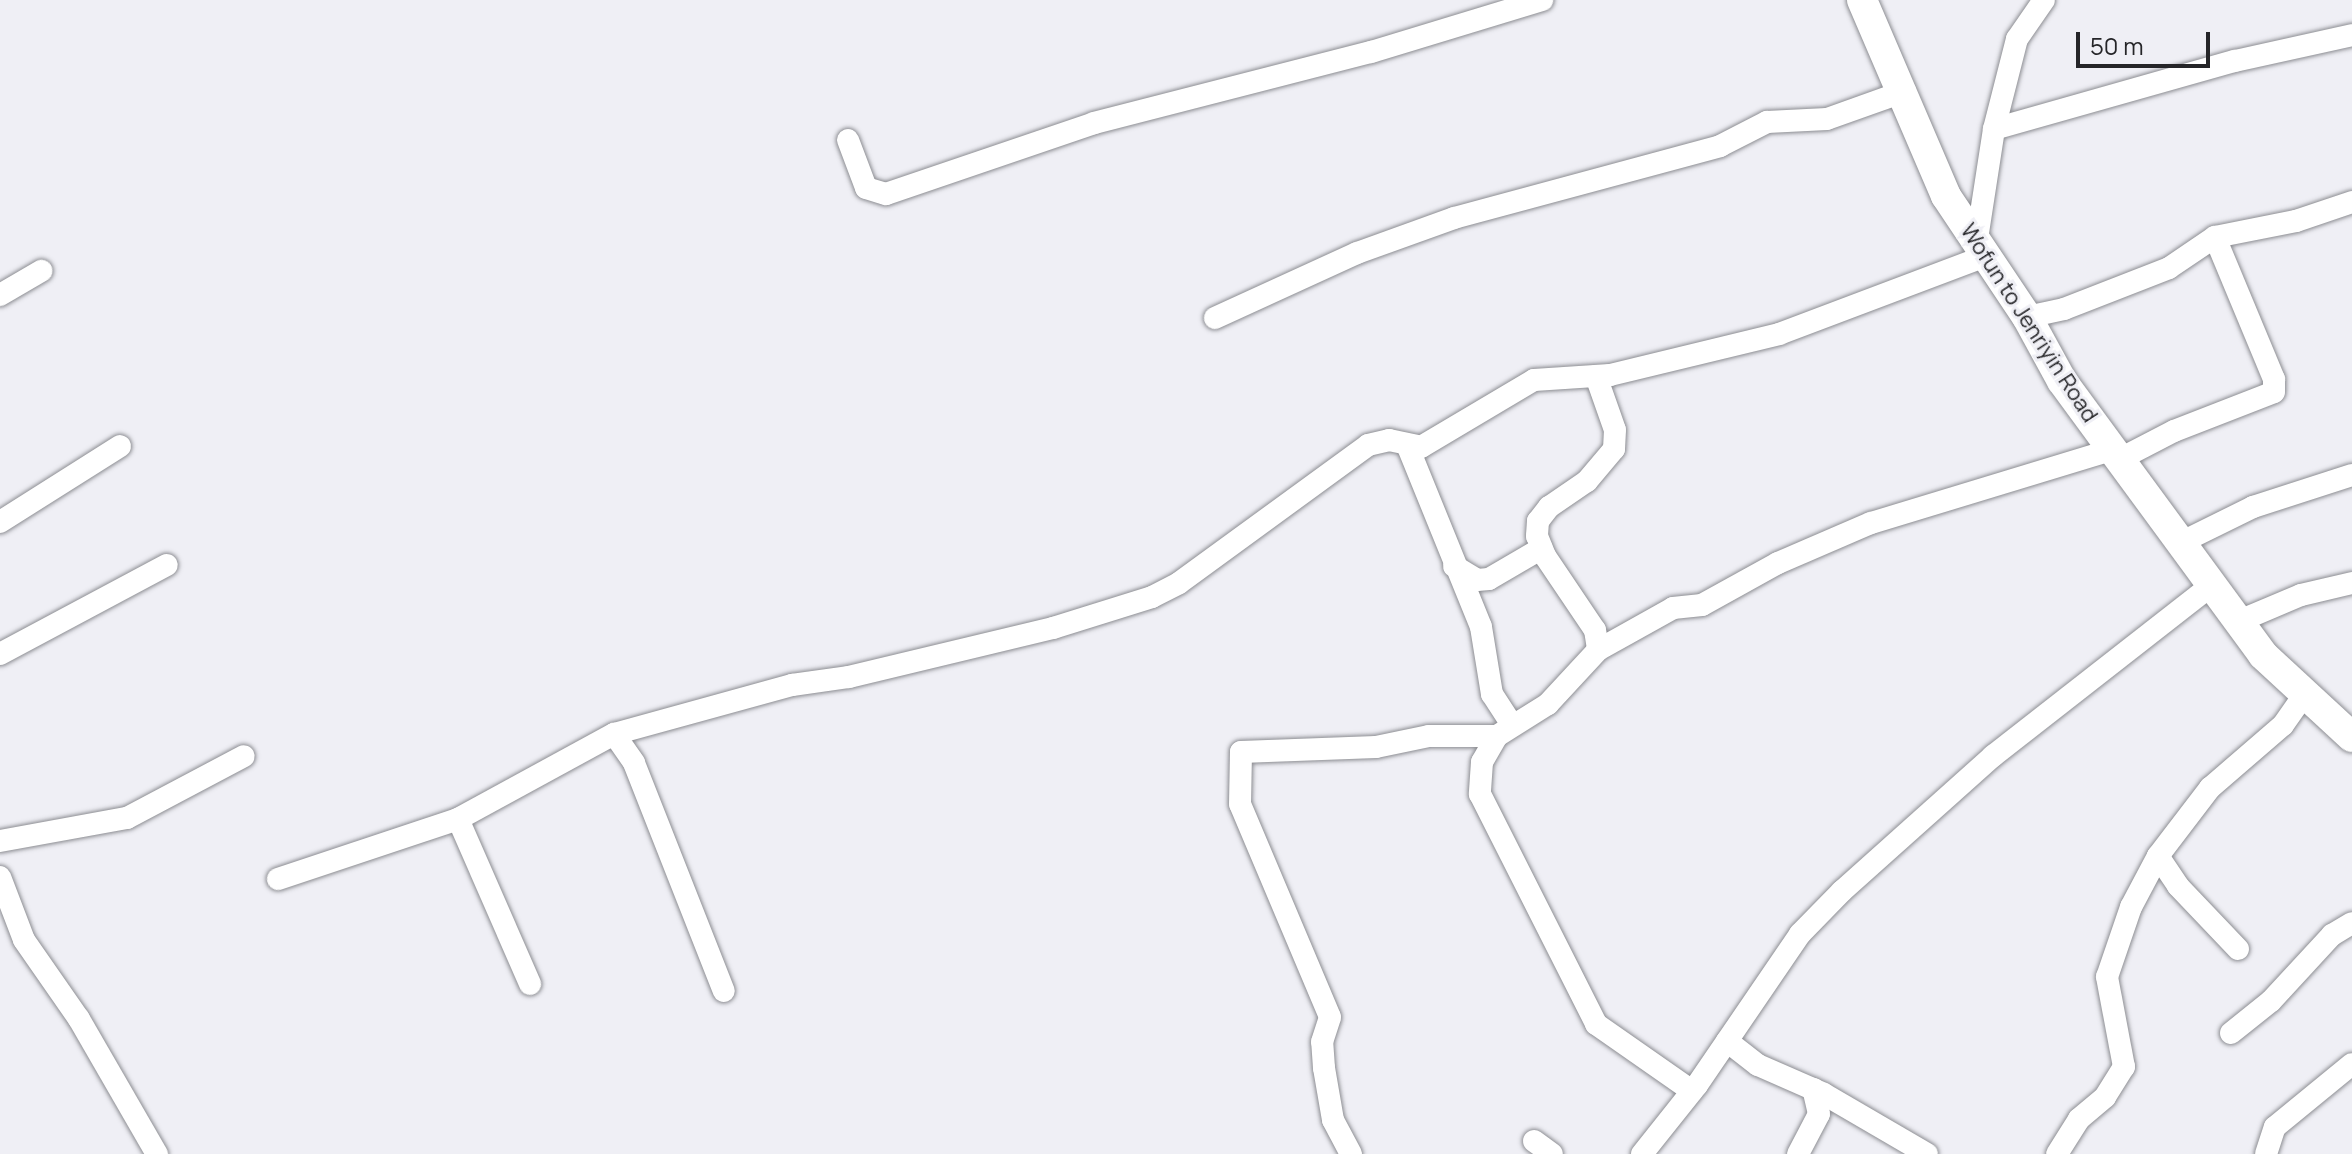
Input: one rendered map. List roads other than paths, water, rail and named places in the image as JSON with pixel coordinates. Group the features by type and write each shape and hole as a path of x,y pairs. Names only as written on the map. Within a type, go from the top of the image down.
{"street":[{"path":"1454,25 1457,0"},
{"path":"848,140 866,188 886,194 1094,123 1371,52 1542,0"},
{"name":"Wofun to Jenriyin Road","path":"1862,0 1905,91 1946,196 2027,317 2062,381 2237,622 2352,737"},
{"path":"278,879 458,819 614,734 792,685 849,677 1130,605 1179,583 1368,445 1389,440 1408,447 1436,440 1534,380 1567,374 1596,376 1779,334 1982,247 1994,129 2017,39 2044,0"},
{"path":"1994,129 2235,61 2352,35"},
{"path":"1215,318 1357,253 1454,218 1720,146 1767,122 1827,119 1905,91"},
{"path":"2027,317 2064,309 2169,268 2215,237 2296,221 2352,202"},
{"path":"1692,1091 1605,1034 1587,1012 1483,804 1482,762 1504,731 1548,704 1598,650 1673,608 1702,605 1778,563 1871,523 2115,455 2225,415 2274,392 2274,379 2215,237"},
{"path":"0,295 41,271"},
{"path":"1596,376 1615,430 1614,449 1597,472 1538,521 1542,548 1595,630 1598,650"},
{"path":"0,522 120,446"},
{"path":"1408,447 1486,642 1492,694 1504,731"},
{"path":"2178,544 2253,507 2352,475"},
{"path":"1453,565 1477,580 1489,579 1542,548"},
{"path":"0,654 167,565"},
{"path":"2237,622 2301,595 2352,583"},
{"path":"1642,1154 1692,1091 1800,934 1842,891 1993,756 2209,587"},
{"path":"2057,1154 2079,1119 2105,1097 2124,1067 2107,977 2131,907 2158,856 2210,788 2283,725 2305,693"},
{"path":"1351,1154 1333,1120 1324,1068 1322,1042 1330,1017 1240,804 1241,752 1376,747 1429,736 1504,731"},
{"path":"614,734 634,763 724,991"},
{"path":"0,841 127,818 244,756"},
{"path":"458,819 530,984"},
{"path":"2158,856 2178,886 2238,949"},
{"path":"0,877 24,940 79,1019 157,1154"},
{"path":"2231,1033 2271,1001 2332,935 2352,923"},
{"path":"1727,1041 1758,1065 1813,1089 1927,1154"},
{"path":"2266,1154 2275,1127 2352,1064"},
{"path":"1798,1154 1819,1114 1813,1089"},
{"path":"1534,1141 1552,1154"}]}
